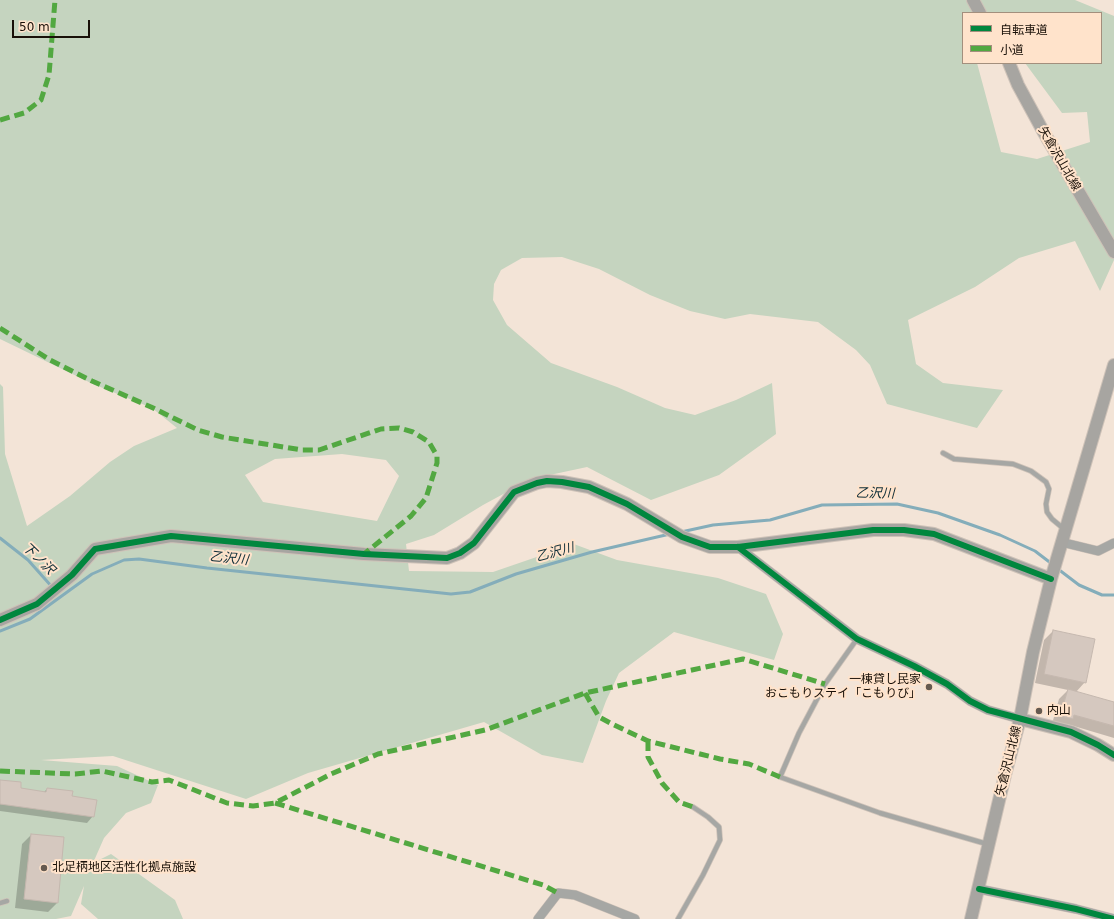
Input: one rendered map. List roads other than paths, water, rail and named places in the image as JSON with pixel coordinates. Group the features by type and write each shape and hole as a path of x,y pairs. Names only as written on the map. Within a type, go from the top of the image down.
{"street":[{"path":"973,0 979,12"},
{"name":"矢倉沢山北線","path":"1009,64 1018,85 1043,131 1114,252"},
{"path":"1114,365 1061,542 1098,551 1114,543"},
{"path":"0,620 37,604 72,575 95,549 171,536 364,554 447,558 460,553 474,543 514,492 537,483 547,481 589,487 627,504 682,537 710,547 738,546 866,530 904,530 934,534 1051,579"},
{"name":"矢倉沢山北線","path":"971,919 1004,775 1020,719 1033,652 1061,542"},
{"path":"738,546 856,639 914,666 947,684 970,702 988,710 1071,732 1098,745 1114,755"},
{"path":"979,889 1076,909 1114,919"},
{"path":"538,919 558,893 575,895 635,919"}],"lane":[{"path":"943,453 954,459 1013,464 1032,471 1046,482 1049,489 1046,504 1047,512 1052,519 1065,530"},
{"path":"856,639 825,684 799,733 780,777 880,813 988,845"},
{"path":"678,919 703,875 720,840 719,827 708,817 693,807"},
{"path":"0,903 6,901"}],"waterway":[{"name":"乙沢川","path":"681,532 713,525 770,520 822,505 897,504 938,513 1000,535 1035,551 1052,564"},
{"name":"乙沢川","path":"0,631 30,619 92,574 124,560 139,559 207,568 451,594 470,592 516,574 592,552 670,534"},
{"name":"下ノ沢","path":"0,538 28,560 53,588"},
{"name":"乙沢川","path":"1058,569 1079,585 1102,595 1114,595"}],"place":[{"name":"一棟貸し民家 おこもりステイ「こもりび」","path":"929,687"},
{"name":"内山","path":"1039,711"},
{"name":"北足柄地区活性化拠点施設","path":"44,868"}]}
